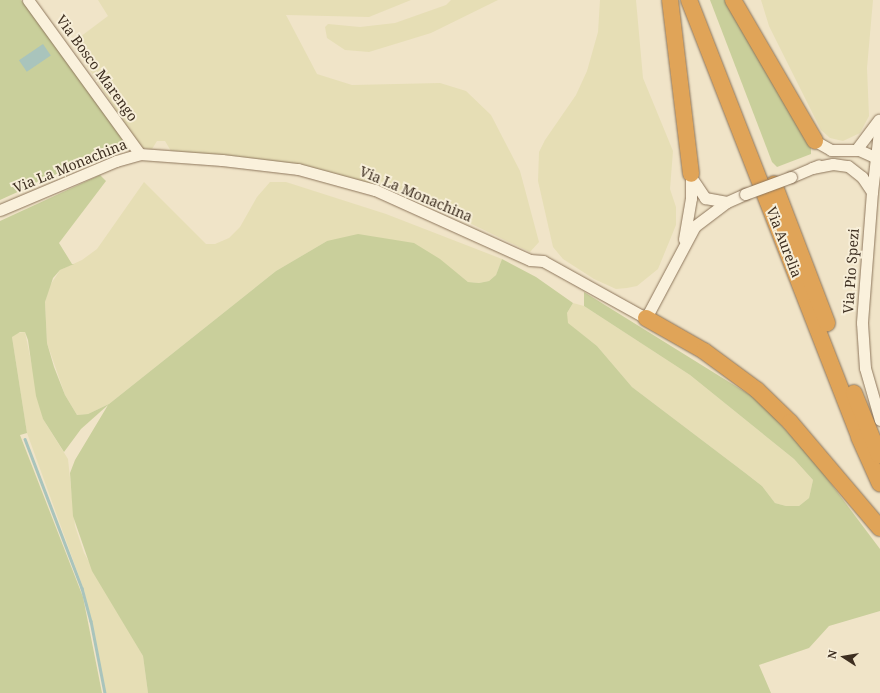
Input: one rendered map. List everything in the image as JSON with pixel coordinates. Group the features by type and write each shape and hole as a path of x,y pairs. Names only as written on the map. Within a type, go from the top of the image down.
{"highway":[{"path":"670,0 691,174"},
{"name":"Via Aurelia","path":"689,0 855,427 880,484"},
{"name":"Via Aurelia","path":"700,0 880,458"},
{"path":"733,0 815,141"},
{"path":"646,318 722,362 757,390 790,422 880,528"}],"street":[{"name":"Via Bosco Marengo","path":"28,0 140,154"},
{"path":"646,318 682,247 698,223 727,202 791,177 851,151 880,117"},
{"name":"Via Pio Spezi","path":"880,123 874,161 862,303 862,345 867,380 880,420"},
{"path":"815,141 831,150 851,151 874,161"},
{"path":"812,168 818,156 815,141"},
{"name":"Via La Monachina","path":"0,210 116,161 140,154 277,166 356,184 398,199 530,260 543,261 556,266 646,318"},
{"path":"812,168 838,164 854,168 874,161"},
{"path":"854,168 872,192"},
{"path":"691,174 702,196 712,201 727,202"},
{"path":"682,247 691,198 691,174"}],"shaded area":[{"path":"98,0 411,0 369,17 286,15 317,74 352,85 440,83 466,91 491,115 520,171 539,242 530,252 405,192 401,195 370,183 320,170 258,159 171,151 165,141 157,141 152,149 141,148 72,43 108,16"},
{"path":"451,0 498,0 431,33 369,52 345,50 327,38 325,27 328,24 360,27 395,23 446,5"},
{"path":"600,0 636,0 643,78 673,151 670,189 676,207 676,225 658,269 637,286 616,289 594,279 563,259 553,247 538,181 539,152 545,140 576,95 587,71 598,32"},
{"path":"761,0 873,0 867,68 869,116 860,133 843,141 830,138 821,130 769,26"},
{"path":"144,182 206,244 215,244 229,238 240,227 257,197 270,182 286,182 386,214 502,259 496,275 489,281 479,283 468,282 458,274 327,241 276,271 109,404 88,414 77,415 65,395 47,343 45,302 49,287 60,270 82,260 97,249"},
{"path":"573,303 584,306 690,375 794,459 813,480 809,498 799,506 786,506 775,503 762,486 632,387 597,346 567,323 567,313"},
{"path":"25,332 43,419 68,459 75,526 84,553 143,656 148,693 106,693 84,590 27,433 12,337 15,333"}],"green space":[{"path":"0,0 21,0 30,10 125,143 0,200"},
{"path":"710,0 728,0 811,148 811,154 777,167 772,162"},
{"path":"100,175 106,181 59,243 72,264 74,264 60,270 53,278 45,302 47,343 54,367 65,395 77,415 88,414 109,404 276,271 327,241 358,234 414,243 440,259 468,282 479,283 489,281 496,275 502,259 536,277 573,303 567,313 568,323 597,346 632,387 762,486 775,503 786,506 799,506 809,498 813,480 794,459 690,375 584,306 584,292 758,400 814,461 880,549 880,611 829,626 809,648 759,665 771,693 148,693 143,656 92,571 73,516 70,473 75,460 108,405 81,429 64,452 43,419 36,396 28,340 25,332 20,332 12,337 27,433 20,435 83,597 102,693 0,693 0,221"}],"water":[{"path":"43,44 51,56 27,72 19,60"}],"waterway":[{"path":"25,439 82,588 91,621 105,693"}]}
